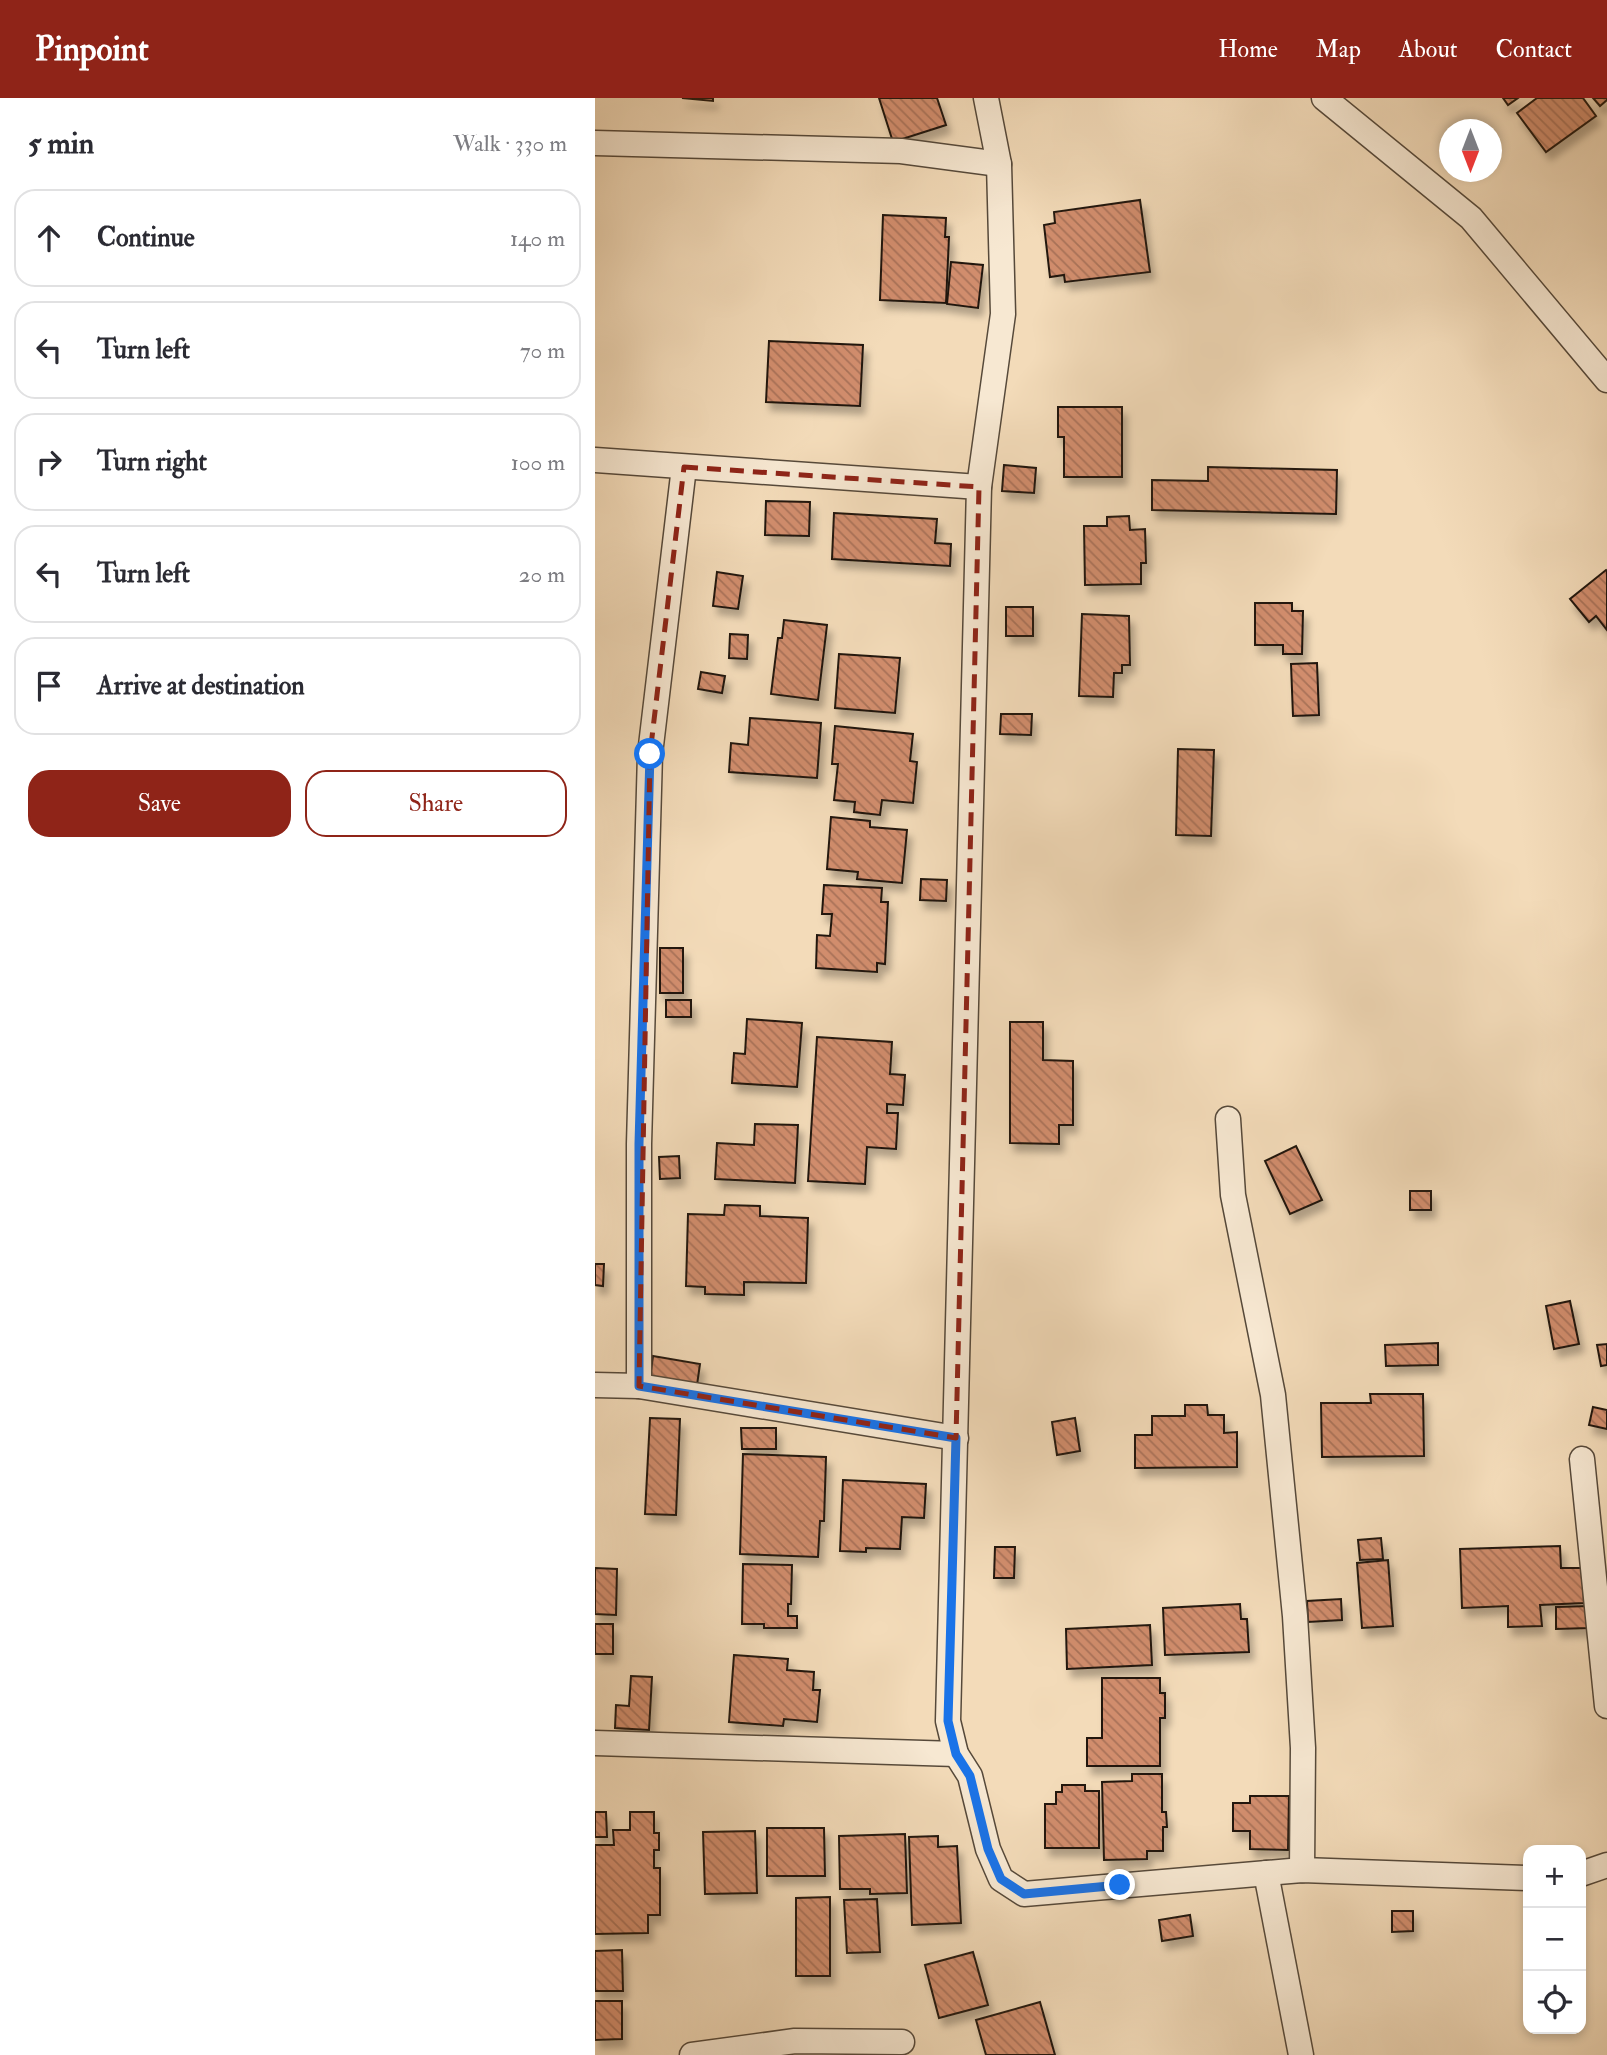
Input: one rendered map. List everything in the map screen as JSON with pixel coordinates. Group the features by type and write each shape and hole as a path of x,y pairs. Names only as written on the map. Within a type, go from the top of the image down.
{"street":[{"path":"986,98 999,164 1003,314 979,487 948,1721 956,1754 970,1776 988,1849 1001,1879 1024,1894 1302,1870 1523,1878"},
{"path":"1324,98 1471,218 1607,380"},
{"path":"595,143 901,151 999,164"},
{"path":"595,460 979,487"},
{"path":"639,1386 639,1144 650,754 684,467"},
{"path":"1228,1119 1233,1195 1273,1395 1303,1748 1302,1870"},
{"path":"595,1385 639,1386 956,1438"},
{"path":"1582,1459 1607,1706"},
{"path":"595,1743 956,1754"},
{"path":"1586,1872 1607,1865"},
{"path":"1266,1873 1301,2055"},
{"path":"692,2055 795,2040 902,2042"}],"highlighted area":[{"path":"684,467 979,487 956,1438 639,1386 650,754"}],"building":[{"path":"682,98 713,98 713,101"},
{"path":"879,98 937,98 946,125 893,142"},
{"path":"1503,98 1518,98 1508,105"},
{"path":"1537,98 1583,98 1596,116 1546,152 1517,113"},
{"path":"1593,98 1607,98 1607,100 1600,106"},
{"path":"1140,200 1150,272 1065,282 1064,275 1050,277 1044,225 1055,223 1054,212"},
{"path":"883,215 946,218 945,237 949,237 946,303 880,300"},
{"path":"951,262 983,265 978,308 947,304"},
{"path":"769,341 863,345 860,406 766,402"},
{"path":"1058,407 1122,407 1122,477 1064,477 1064,437 1058,437"},
{"path":"1004,465 1036,468 1034,493 1002,491"},
{"path":"1208,467 1337,470 1336,514 1152,510 1152,480 1208,481"},
{"path":"766,501 810,502 809,536 765,535"},
{"path":"834,513 937,519 935,543 951,544 950,566 832,559"},
{"path":"1129,516 1130,530 1145,529 1146,563 1141,563 1141,584 1085,585 1084,526 1107,526 1107,517"},
{"path":"1606,570 1607,630 1596,616 1589,622 1570,599"},
{"path":"717,572 743,576 738,609 713,606"},
{"path":"1255,603 1292,603 1292,611 1303,611 1302,654 1283,654 1283,645 1255,645"},
{"path":"1006,607 1033,607 1033,636 1006,636"},
{"path":"1082,614 1129,616 1130,665 1122,665 1122,673 1114,673 1113,697 1079,696"},
{"path":"784,620 827,625 818,700 771,694 778,638 782,638"},
{"path":"730,634 748,635 747,659 729,658"},
{"path":"839,654 900,658 895,713 835,708"},
{"path":"1317,663 1319,715 1293,716 1291,664"},
{"path":"701,672 725,676 722,693 698,689"},
{"path":"1001,714 1032,714 1031,735 1000,734"},
{"path":"750,718 821,723 817,778 729,772 731,743 748,745"},
{"path":"835,726 913,734 910,761 917,762 913,803 882,800 880,815 854,812 855,802 834,800 838,764 832,764"},
{"path":"1178,749 1214,750 1211,836 1176,835"},
{"path":"831,817 870,821 870,827 907,830 902,883 857,879 858,872 827,869"},
{"path":"921,879 947,880 946,901 920,900"},
{"path":"824,885 882,888 881,902 888,902 885,964 877,963 877,972 816,968 817,935 830,936 832,914 822,914"},
{"path":"660,948 683,948 683,993 660,993"},
{"path":"666,1000 691,1000 691,1017 666,1017"},
{"path":"747,1019 802,1023 797,1087 732,1083 734,1053 745,1054"},
{"path":"1010,1022 1043,1022 1043,1060 1073,1061 1073,1125 1059,1125 1059,1144 1010,1143"},
{"path":"817,1037 892,1042 890,1074 905,1075 903,1105 887,1104 887,1113 898,1113 896,1149 867,1147 865,1184 808,1181"},
{"path":"755,1124 798,1125 795,1183 715,1179 717,1143 754,1145"},
{"path":"1296,1146 1322,1200 1290,1214 1265,1161"},
{"path":"679,1156 680,1178 660,1179 659,1157"},
{"path":"1410,1191 1431,1191 1431,1210 1410,1210"},
{"path":"725,1205 760,1206 760,1216 808,1218 806,1283 744,1282 744,1295 705,1294 705,1287 686,1286 688,1214 724,1215"},
{"path":"595,1264 604,1264 603,1286 595,1285"},
{"path":"1570,1301 1579,1344 1554,1349 1546,1306"},
{"path":"1438,1343 1438,1365 1386,1366 1385,1345"},
{"path":"1607,1344 1607,1365 1601,1366 1597,1345"},
{"path":"653,1356 700,1364 697,1385 650,1378"},
{"path":"1370,1394 1423,1394 1424,1456 1322,1457 1321,1403 1371,1403"},
{"path":"1185,1405 1207,1405 1208,1415 1224,1415 1224,1433 1237,1432 1237,1467 1135,1468 1135,1435 1152,1435 1152,1416 1185,1416"},
{"path":"1593,1407 1607,1410 1607,1429 1589,1425"},
{"path":"650,1418 680,1419 676,1515 645,1514"},
{"path":"1075,1418 1080,1451 1057,1455 1052,1422"},
{"path":"741,1428 776,1428 776,1449 742,1449"},
{"path":"743,1454 826,1457 824,1521 820,1521 818,1557 740,1554"},
{"path":"843,1480 926,1484 924,1518 902,1517 900,1549 866,1548 866,1552 840,1551"},
{"path":"1381,1538 1383,1559 1360,1560 1358,1540"},
{"path":"1560,1546 1561,1568 1583,1568 1584,1603 1540,1605 1542,1626 1508,1627 1508,1606 1462,1608 1460,1549"},
{"path":"995,1547 1015,1547 1014,1578 994,1578"},
{"path":"1388,1560 1393,1626 1362,1628 1357,1563"},
{"path":"743,1564 792,1565 788,1616 797,1616 797,1628 764,1628 764,1624 742,1624"},
{"path":"595,1568 617,1569 616,1615 595,1614"},
{"path":"1341,1599 1342,1620 1308,1622 1307,1601"},
{"path":"1240,1604 1241,1619 1247,1619 1249,1652 1165,1655 1163,1608"},
{"path":"1589,1606 1589,1628 1556,1629 1556,1607"},
{"path":"595,1624 613,1624 613,1654 595,1654"},
{"path":"1150,1625 1152,1665 1067,1669 1066,1629"},
{"path":"734,1655 788,1659 787,1670 814,1672 813,1690 820,1690 817,1722 784,1719 783,1726 729,1722"},
{"path":"631,1676 652,1677 649,1730 615,1728 616,1705 629,1706"},
{"path":"1102,1678 1160,1678 1160,1693 1165,1693 1165,1718 1160,1718 1160,1766 1087,1766 1087,1738 1102,1738"},
{"path":"1132,1774 1162,1774 1162,1812 1166,1812 1167,1827 1163,1827 1163,1851 1147,1851 1147,1859 1104,1860 1102,1782 1132,1781"},
{"path":"1062,1785 1085,1785 1085,1791 1099,1791 1099,1848 1045,1848 1045,1804 1056,1804 1056,1792 1062,1792"},
{"path":"1250,1796 1289,1796 1288,1850 1250,1849 1250,1831 1233,1831 1233,1803 1250,1803"},
{"path":"595,1812 606,1812 607,1837 595,1837"},
{"path":"630,1812 654,1812 654,1833 659,1833 659,1850 654,1850 654,1868 660,1868 660,1915 648,1915 648,1933 595,1934 595,1845 614,1845 613,1830 630,1830"},
{"path":"767,1828 824,1828 825,1876 767,1876"},
{"path":"755,1831 757,1893 705,1894 703,1832"},
{"path":"905,1834 907,1893 870,1894 870,1889 840,1889 839,1836"},
{"path":"938,1836 938,1847 957,1846 961,1923 912,1925 909,1837"},
{"path":"830,1897 830,1976 796,1976 796,1898"},
{"path":"877,1899 880,1952 847,1953 844,1900"},
{"path":"1392,1911 1413,1911 1413,1931 1392,1932"},
{"path":"1190,1915 1193,1936 1162,1941 1159,1920"},
{"path":"622,1950 623,1991 595,1991 595,1951"},
{"path":"973,1952 988,2005 939,2018 925,1965"},
{"path":"595,2001 622,2001 622,2039 595,2040"},
{"path":"1040,2002 1055,2055 986,2055 976,2020"}],"route":[{"path":"650,754 639,1144 639,1386 956,1438 948,1721 956,1754 970,1776 988,1849 1001,1879 1024,1894 1120,1885"}]}
